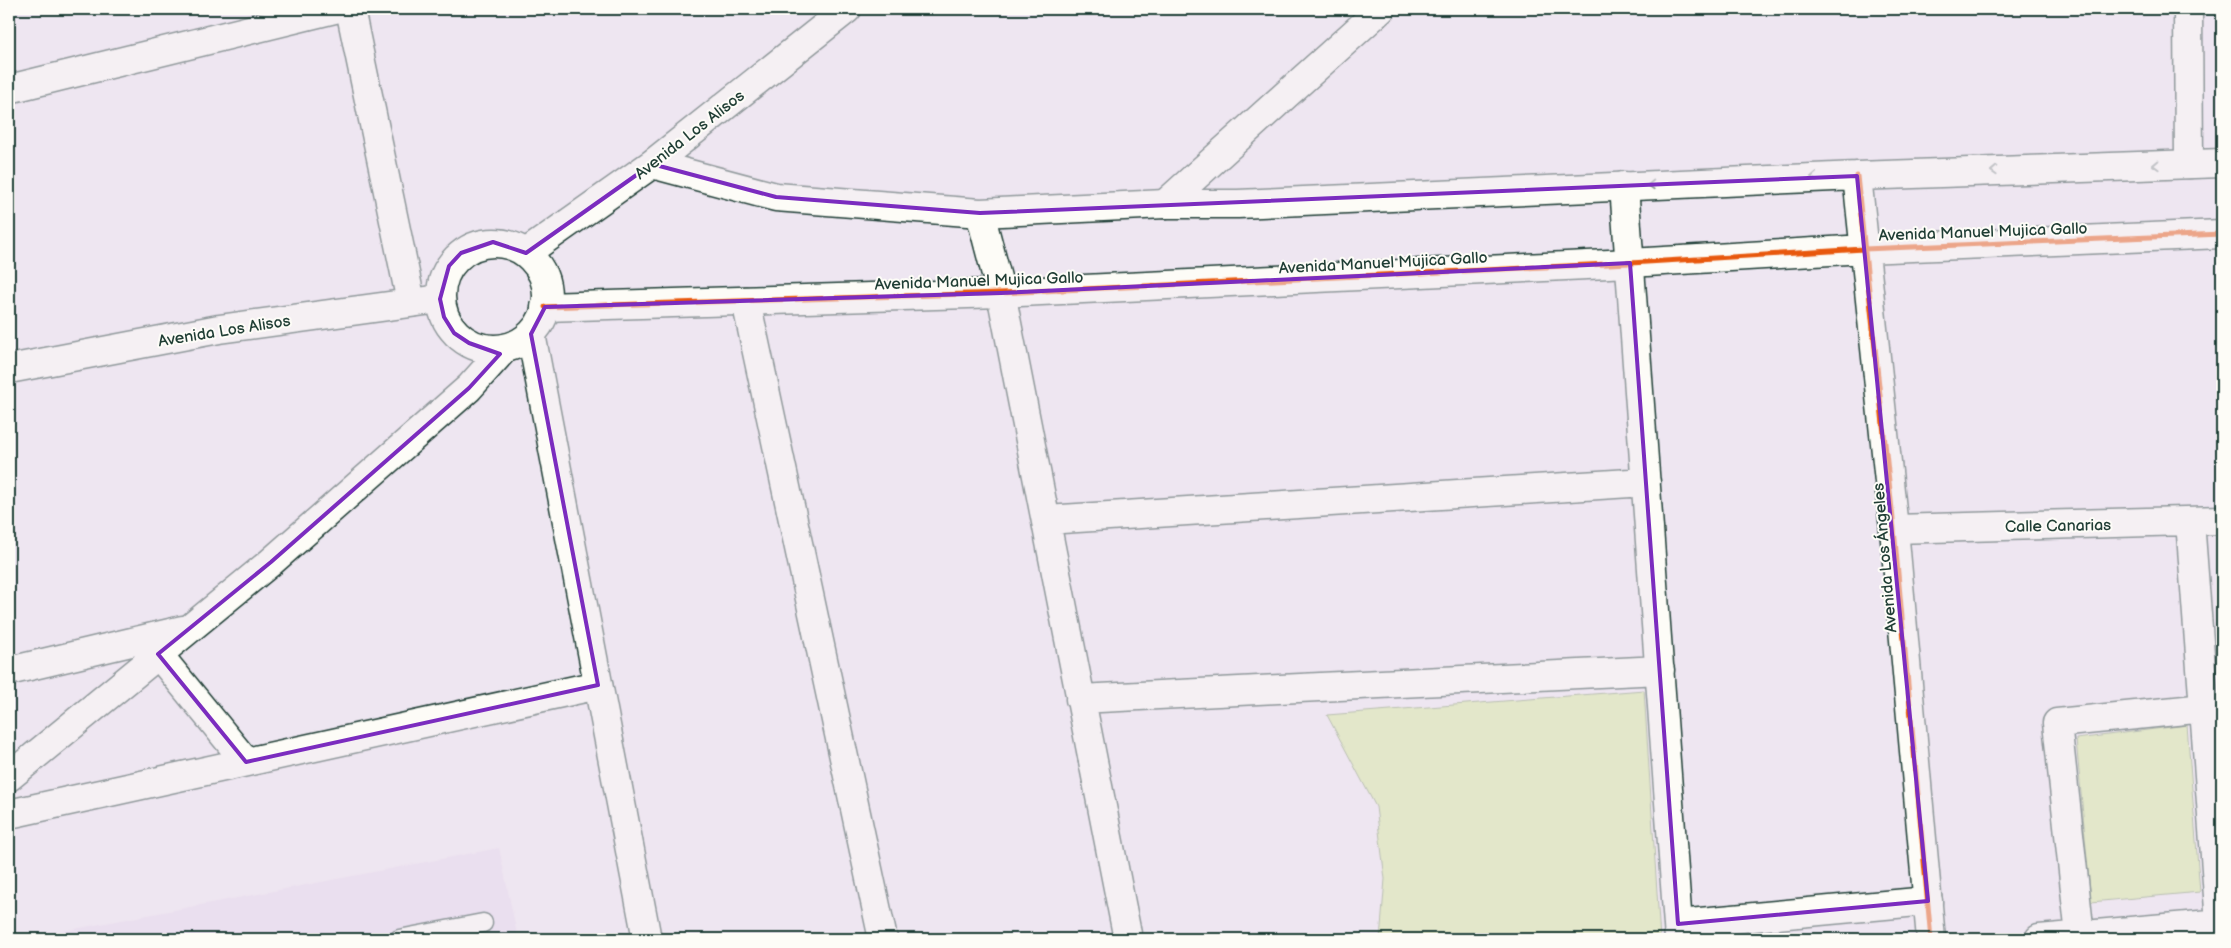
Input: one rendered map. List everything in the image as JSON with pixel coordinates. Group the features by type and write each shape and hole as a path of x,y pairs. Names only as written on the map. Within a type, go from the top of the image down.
{"street":[{"path":"9,89 335,9"},
{"path":"350,9 411,302"},
{"name":"Avenida Los Alisos","path":"526,253 652,164 847,9"},
{"path":"1164,204 1381,9"},
{"path":"2188,9 2189,164"},
{"path":"652,164 776,197 980,212 1164,204 1238,204 1857,176 2222,162"},
{"name":"Avenida Los Ángeles","path":"1857,176 1894,529 1931,939"},
{"path":"1624,186 1678,932 1928,900"},
{"name":"Avenida Manuel Mujica Gallo","path":"980,212 1001,293"},
{"name":"Avenida Manuel Mujica Gallo","path":"546,307 1001,293 1630,263 1864,249 2222,234"},
{"path":"493,242 510,245 526,253 537,264 544,277 547,292 546,307 540,322 531,334 519,343 505,348 486,349 469,344 454,333 444,317 440,299 442,282 449,266 461,253 476,245 493,242"},
{"path":"1001,293 1128,939"},
{"name":"Avenida Los Alisos","path":"9,369 220,329 440,299"},
{"path":"746,301 883,939"},
{"path":"531,334 646,939"},
{"path":"9,777 271,562 470,388 505,348"},
{"path":"1046,520 1646,482"},
{"name":"Calle Canarias","path":"1894,529 2222,520"},
{"path":"2039,939 2178,933 2221,923 2190,521"},
{"path":"9,671 188,629"},
{"path":"158,654 246,762"},
{"path":"1080,699 1660,670"},
{"path":"9,814 598,685"},
{"path":"2080,936 2057,723 2204,708"}],"lane":[{"path":"399,939 483,922"}],"highlighted area":[{"path":"652,164 776,197 980,213 1857,176 1928,901 1678,924 1630,263 1001,293 545,307 531,334 598,685 246,762 158,654 271,562 469,388 500,354 469,343 454,333 444,317 440,299 449,266 461,253 493,242 526,253"}],"shaded area":[{"path":"499,848 518,939 22,939"}],"green space":[{"path":"1644,690 1660,939 1380,939 1385,879 1376,807 1327,715"},
{"path":"2187,725 2200,892 2091,902 2076,739"}],"cycle path":[{"path":"1857,176 1894,529 1931,939"},
{"path":"545,307 1001,293 1630,263 1864,249 2222,234"}]}
